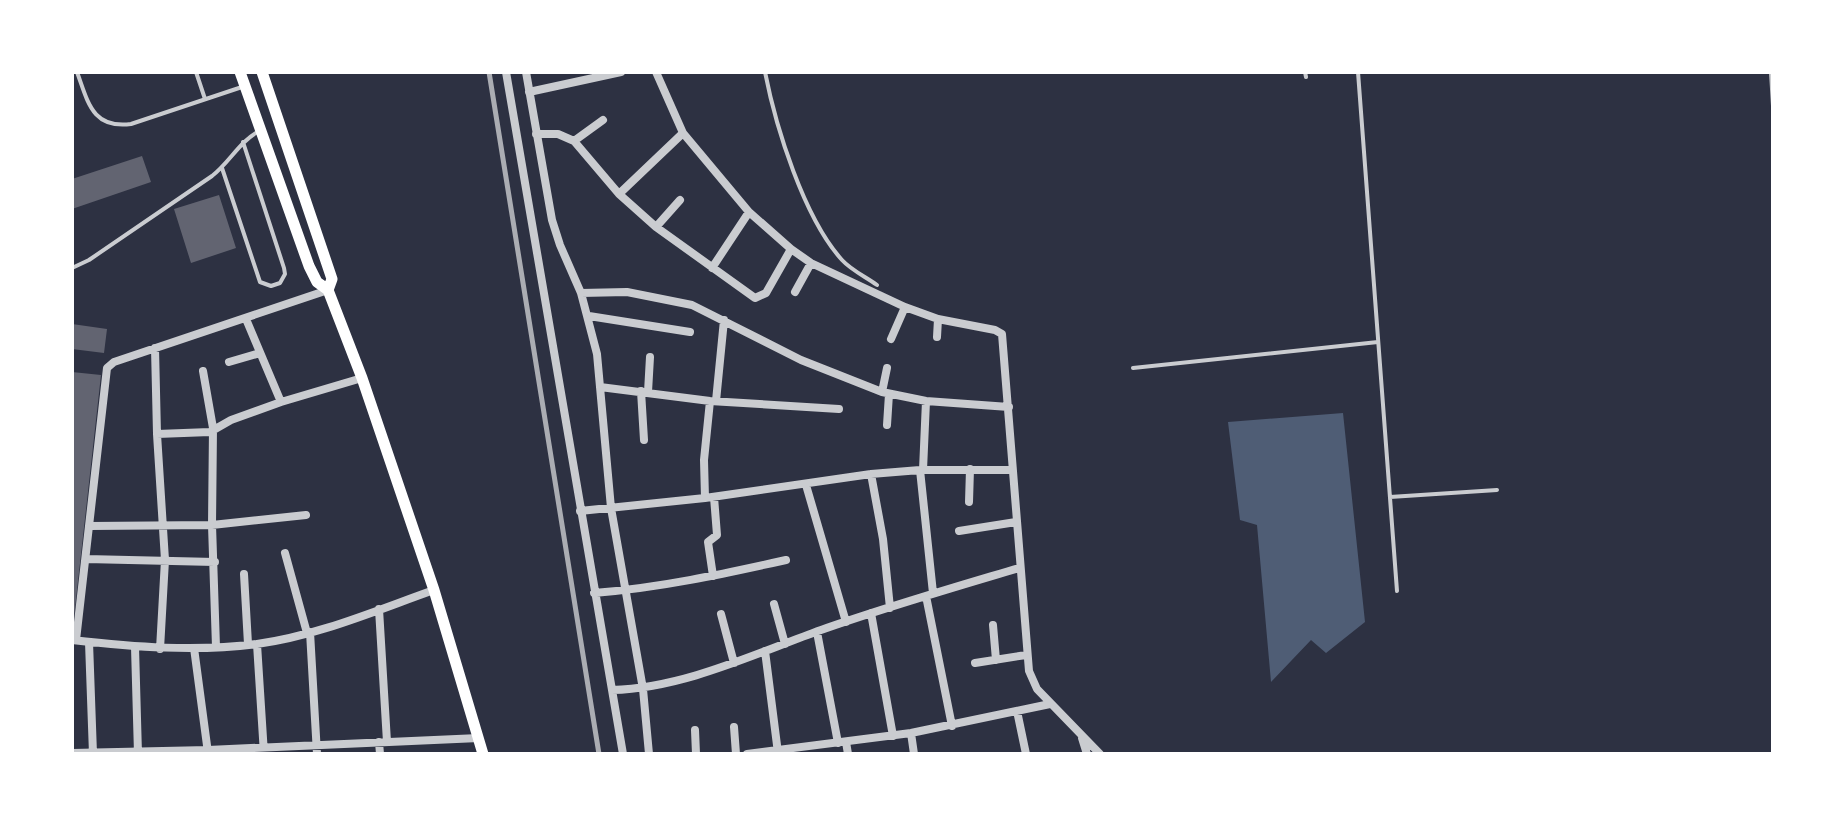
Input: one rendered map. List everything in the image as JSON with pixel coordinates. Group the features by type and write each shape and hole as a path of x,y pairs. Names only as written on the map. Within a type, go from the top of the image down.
{"main road":[{"path":"240,72 313,276 320,286 328,290"},
{"path":"262,72 332,279 328,290 362,378 434,590 483,754"},
{"path":"260,130 280,123"}],"street":[{"path":"506,72 623,754"},
{"path":"526,72 552,220 589,316 597,354 611,508 643,689 649,754"},
{"path":"529,92 621,72"},
{"path":"656,72 683,133 749,212 791,249 811,263 905,307 938,319 1000,331 1002,334 1026,655 1032,682 1100,754"},
{"path":"574,141 603,120"},
{"path":"619,194 683,133"},
{"path":"536,134 558,134 574,141 619,194 656,227 749,295 762,297 791,249"},
{"path":"656,227 680,200"},
{"path":"712,268 749,212"},
{"path":"795,292 811,263"},
{"path":"328,290 110,364 106,372 74,640 160,649 252,644 308,632 434,590"},
{"path":"581,293 627,292 692,305 801,360 885,393 926,401 1009,407"},
{"path":"891,339 905,307"},
{"path":"589,316 690,332"},
{"path":"246,319 281,402"},
{"path":"937,337 938,319"},
{"path":"713,576 708,542 717,535 704,460 724,320"},
{"path":"155,348 165,560 160,649"},
{"path":"229,362 260,353"},
{"path":"644,440 644,392 650,357"},
{"path":"887,368 887,425"},
{"path":"203,371 212,431 216,647"},
{"path":"157,434 212,431 231,420 281,402 362,378"},
{"path":"600,387 713,401 839,409"},
{"path":"926,401 921,470 929,594 952,726"},
{"path":"969,502 970,469"},
{"path":"580,511 806,485 871,474 921,470 1012,470"},
{"path":"871,474 883,539 890,608"},
{"path":"806,485 846,622"},
{"path":"90,526 212,525 306,515"},
{"path":"959,531 1016,522"},
{"path":"285,553 308,632 316,749"},
{"path":"86,559 215,562"},
{"path":"594,593 625,591 713,576 786,560"},
{"path":"612,690 643,689 734,663 871,613 1019,568"},
{"path":"244,574 264,750"},
{"path":"774,604 785,644"},
{"path":"379,609 383,742 380,754"},
{"path":"871,613 893,736"},
{"path":"721,614 734,663"},
{"path":"993,625 996,660"},
{"path":"817,632 842,743 848,754"},
{"path":"89,642 93,753"},
{"path":"135,647 138,753"},
{"path":"194,648 208,752"},
{"path":"765,651 778,753"},
{"path":"975,663 1026,655"},
{"path":"747,754 778,753 893,736 1050,704"},
{"path":"1017,711 1026,754"},
{"path":"734,727 736,754"},
{"path":"695,730 696,754"},
{"path":"911,733 914,754"},
{"path":"1082,737 1087,754"},
{"path":"72,753 316,749 383,742 479,738"}],"lane":[{"path":"77,72 92,111 103,121 116,125 131,124 244,86"},
{"path":"196,72 205,99"},
{"path":"765,72 790,162 819,230 844,262 877,285"},
{"path":"1358,72 1397,591"},
{"path":"1771,72 1773,106"},
{"path":"72,268 89,260 222,168 243,142 260,130"},
{"path":"222,168 260,282 271,286 280,283 285,274 284,268 243,142"},
{"path":"1133,368 1378,342"},
{"path":"1390,497 1497,490"}],"water":[{"path":"1343,413 1365,622 1326,653 1311,640 1271,682 1257,525 1240,520 1228,422"}],"building":[{"path":"142,156 151,182 72,209 72,179"},
{"path":"219,195 236,248 191,263 174,209"},
{"path":"72,324 107,329 104,353 72,349"},
{"path":"72,372 101,375 74,617 72,617"}],"railway":[{"path":"489,72 599,754"}]}
